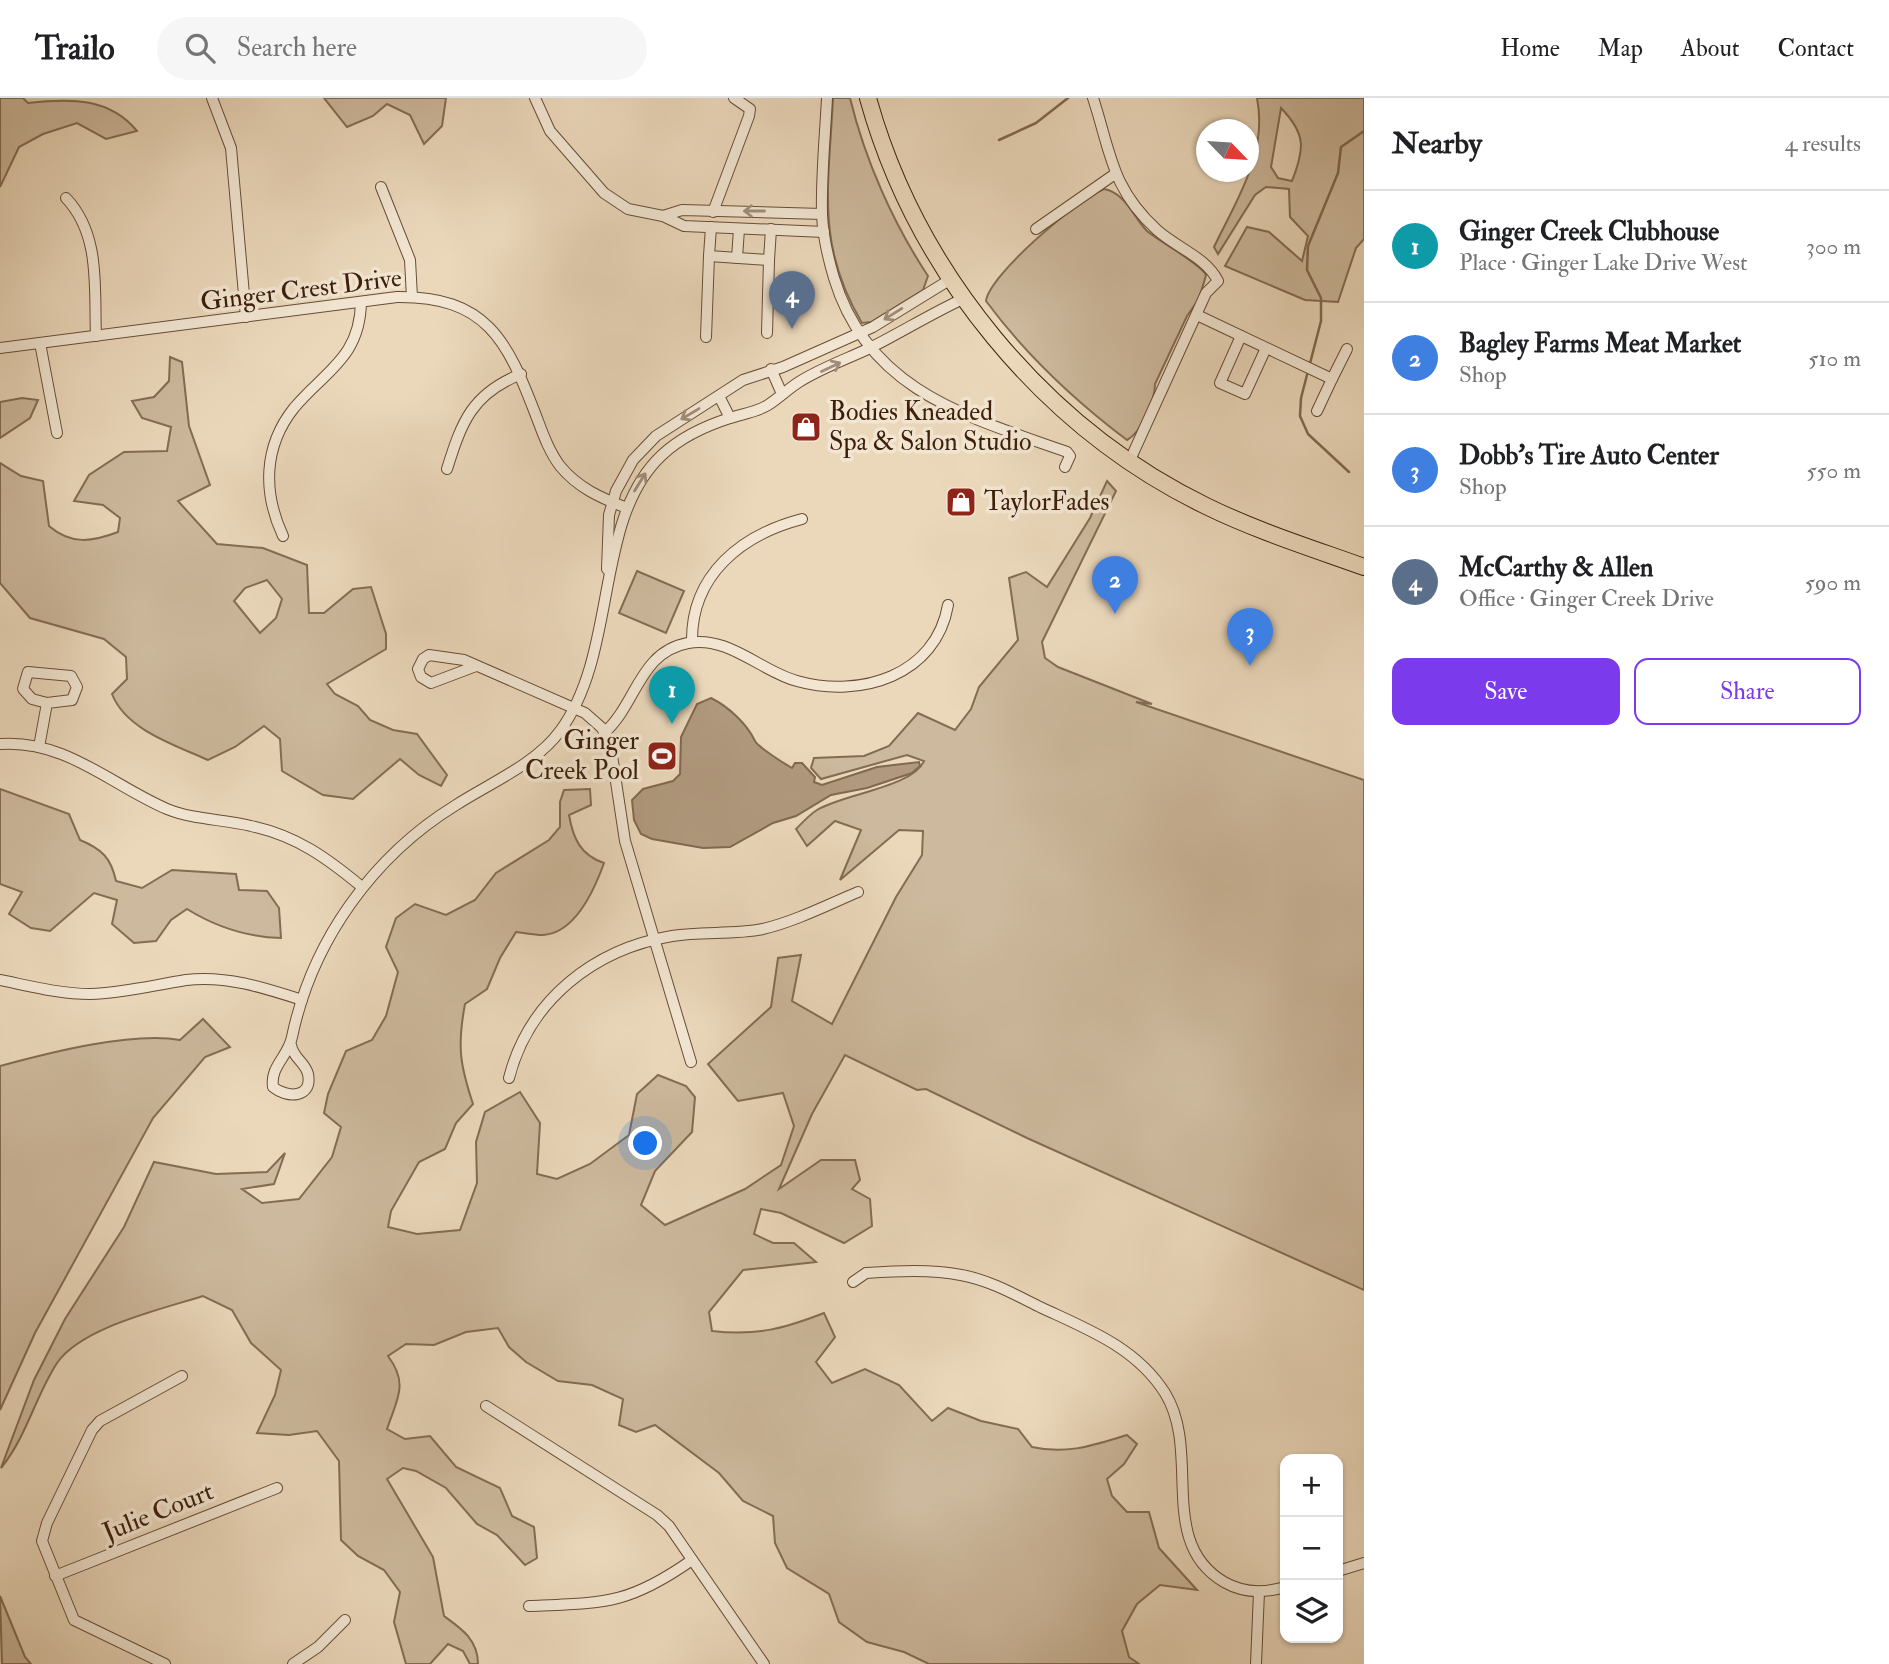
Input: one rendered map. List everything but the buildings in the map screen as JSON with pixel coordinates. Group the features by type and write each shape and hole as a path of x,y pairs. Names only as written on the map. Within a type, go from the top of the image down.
{"main road":[{"path":"868,98 890,167 910,210 951,279 1021,368 1080,423 1130,460 1206,506 1279,537 1364,566"}],"street":[{"path":"212,98 231,148 246,317"},
{"path":"535,98 550,131 604,193 628,209 663,216 678,225 824,232"},
{"path":"713,212 749,116 750,109 734,98"},
{"path":"827,98 822,214 824,232 838,292 860,333 898,376 944,406 1067,452 1070,456 1065,467"},
{"path":"1093,98 1120,186 1156,229 1212,269 1218,281 1206,293 1130,460"},
{"path":"1036,229 1115,174"},
{"path":"381,187 410,260 412,297"},
{"path":"66,198 81,216 91,243 96,336"},
{"path":"663,216 682,210 822,214"},
{"path":"727,228 728,212"},
{"path":"706,337 711,227"},
{"path":"737,258 739,229"},
{"path":"767,333 771,229"},
{"path":"709,256 769,260"},
{"path":"608,594 607,539 612,502 623,475 645,446 668,427 743,380 860,333 951,279"},
{"name":"Ginger Crest Drive","path":"0,348 361,302 412,297 448,304 477,318 507,347 558,464 582,487 627,508"},
{"path":"291,1045 292,1054 306,1068 309,1077 307,1086 299,1095 289,1097 273,1087 271,1079 274,1069 288,1053 302,1000 327,942 362,887 401,844 434,818 543,751 561,730 574,707 597,646 627,508 639,481 660,456 690,434 766,407 800,381 871,348 965,298"},
{"path":"283,536 268,493 269,466 277,439 293,410 342,360 359,325 361,302"},
{"path":"1197,315 1332,379"},
{"path":"1241,336 1220,383 1245,394 1266,348"},
{"path":"40,343 57,433"},
{"path":"1317,411 1347,349"},
{"path":"771,369 782,394"},
{"path":"447,469 458,432 472,407 493,387 521,374"},
{"path":"719,396 730,418"},
{"path":"692,642 698,597 720,564 759,533 802,519"},
{"path":"604,733 622,715 638,680 654,660 673,648 692,642 733,651 796,681 831,686 856,685 890,677 918,660 936,643 944,626 948,605"},
{"path":"476,666 431,683 421,677 418,669 423,659 429,655 447,655 476,666 574,707 594,720 604,733 611,749 625,841 691,1062"},
{"path":"28,672 66,674 75,681 77,687 72,700 47,703 32,699 23,689 28,672"},
{"path":"38,747 47,703"},
{"path":"0,744 38,747 87,763 140,797 170,810 202,819 251,826 296,840 320,852 362,887"},
{"path":"509,1078 513,1060 533,1024 570,979 603,957 653,940 761,929 858,892"},
{"path":"0,980 88,994 130,991 188,980 221,980 261,986 302,1000"},
{"path":"853,1282 866,1273 964,1275 1006,1290 1121,1347 1157,1381 1174,1411 1182,1443 1185,1524 1196,1557 1225,1583 1259,1592 1280,1588"},
{"path":"165,1664 80,1625 68,1612 42,1541 43,1532 92,1430 108,1414 182,1376"},
{"path":"485,1406 649,1509 668,1526 764,1664"},
{"name":"Julie Court","path":"55,1576 277,1488"},
{"path":"529,1606 622,1599 657,1584 692,1560"},
{"path":"1343,1569 1364,1563"},
{"path":"1256,1664 1259,1592"},
{"path":"293,1664 318,1647 345,1620"}],"shaded area":[{"path":"0,98 23,98 28,103 75,101 102,106 115,112 137,131 106,139 77,123 43,134 19,147 0,187"},
{"path":"324,98 446,98 442,126 424,144 410,115 387,104 373,116 347,127"},
{"path":"833,98 850,98 864,145 882,190 903,235 928,276 923,290 871,322 862,323 847,294 831,240 828,187"},
{"path":"1257,98 1364,98 1364,239 1356,248 1338,302 1305,300 1225,266 1247,227 1269,232 1302,261 1308,236 1290,217 1289,189 1266,187 1255,195 1218,254 1214,247 1245,182 1259,182","holes":["1281,108 1295,126 1301,150 1292,181 1278,178 1271,167"]},
{"path":"1104,189 1112,191 1124,200 1147,231 1203,270 1206,275 1199,299 1187,316 1155,384 1153,399 1146,415 1137,431 1127,440 1052,376 1017,340 986,301 1002,274 1036,239 1075,207"},
{"path":"170,357 182,362 189,426 210,485 178,501 217,544 263,548 307,565 309,613 324,613 353,589 371,587 386,634 386,649 327,684 335,694 358,706 370,720 393,730 417,734 447,775 441,786 419,775 400,759 353,799 323,795 282,771 280,739 264,726 235,747 208,760 167,742 128,717 112,694 127,679 126,657 104,639 30,618 0,583 0,463 21,476 43,481 49,526 57,532 74,539 91,540 118,532 120,518 103,505 74,501 89,475 124,452 167,451 171,427 142,418 132,401 154,397 169,381","holes":["267,580 282,599 276,618 260,633 234,601 245,588"]},
{"path":"22,398 38,400 30,418 0,438 0,402"},
{"path":"1107,481 1116,491 1042,642 1045,658 1058,667 1152,704 1136,702 1364,780 1364,1290 1027,1138 926,1089 917,1090 845,1055 812,1114 779,1189 821,1160 855,1160 860,1180 852,1189 870,1199 872,1226 844,1243 781,1213 761,1209 754,1234 773,1243 794,1243 816,1262 743,1270 709,1312 712,1331 742,1333 782,1327 824,1313 835,1337 816,1362 832,1383 865,1369 899,1385 932,1421 948,1408 981,1421 1018,1429 1032,1447 1057,1450 1080,1448 1127,1435 1137,1444 1124,1464 1107,1479 1112,1496 1127,1512 1149,1512 1159,1548 1197,1590 1160,1585 1137,1604 1122,1631 1129,1657 1139,1664 929,1664 904,1652 867,1642 839,1622 829,1594 787,1568 775,1543 773,1516 743,1501 719,1473 655,1425 636,1432 619,1425 623,1399 592,1385 558,1381 526,1362 509,1347 498,1328 466,1332 434,1345 406,1344 388,1356 400,1383 387,1429 405,1439 430,1436 456,1467 500,1488 512,1516 534,1527 537,1558 525,1565 497,1535 477,1524 446,1488 416,1471 403,1468 387,1479 433,1557 444,1616 472,1642 478,1664 470,1664 463,1651 448,1644 430,1664 406,1664 394,1622 400,1592 384,1570 358,1556 341,1540 339,1461 317,1431 289,1435 257,1433 275,1395 281,1370 251,1343 232,1310 203,1296 103,1329 69,1350 49,1376 18,1443 1,1468 34,1380 65,1319 124,1227 154,1162 216,1174 267,1172 285,1153 274,1184 242,1189 262,1203 299,1199 332,1157 341,1127 324,1113 328,1094 346,1051 372,1040 386,1016 398,972 386,947 396,918 415,904 446,915 475,900 496,873 549,840 560,827 560,802 564,790 590,789 591,805 569,815 579,845 589,855 604,863 600,873 582,908 565,926 543,935 516,932 500,958 487,989 465,1004 461,1055 473,1104 456,1123 445,1149 419,1162 391,1211 388,1227 417,1234 460,1230 477,1183 476,1142 485,1112 520,1092 540,1123 537,1174 557,1179 590,1164 629,1135 637,1094 658,1075 686,1086 695,1097 692,1132 655,1171 641,1205 665,1225 745,1189 781,1165 794,1126 783,1093 738,1101 708,1064 771,1007 778,958 801,955 792,1001 832,1024 896,897 922,855 923,831 899,830 840,880 861,830 835,821 807,846 796,829 817,810 892,784 917,770 924,761 907,755 821,779 811,768 814,758 864,756 889,746 918,713 955,730 971,709 979,687 1018,640 1009,578 1026,572 1047,587 1090,518"},
{"path":"637,571 684,591 666,633 619,613"},
{"path":"711,698 737,716 761,747 792,768 795,763 802,763 815,777 814,782 822,785 877,767 919,762 920,766 912,773 867,788 831,795 796,816 773,823 730,847 703,848 652,839 641,834 634,820 632,800 643,789 673,781 680,774 681,737 697,704"},
{"path":"0,789 69,814 80,840 104,855 116,881 142,888 172,870 236,874 239,890 267,891 279,908 281,938 232,930 187,909 171,920 156,941 134,943 112,924 117,900 94,893 50,931 31,928 9,914 22,892 0,884"},
{"path":"203,1019 230,1047 205,1057 153,1118 35,1333 0,1410 0,1066 115,1041 139,1038 180,1040"},
{"path":"0,1596 25,1657 31,1664 2,1664"}],"waterway":[{"path":"999,140 1036,123 1068,98"},
{"path":"1349,472 1308,434 1300,416 1301,398 1321,321 1321,298 1307,270 1308,246 1338,173 1341,147 1364,131"}],"place":[{"name":"McCarthy & Allen","path":"792,329"},
{"name":"Bodies Kneaded Spa & Salon Studio","path":"806,427"},
{"name":"TaylorFades","path":"961,502"},
{"name":"Bagley Farms Meat Market","path":"1115,614"},
{"name":"Dobb's Tire Auto Center","path":"1250,666"},
{"name":"Ginger Creek Clubhouse","path":"672,724"},
{"name":"Ginger Creek Pool","path":"662,756"}]}
